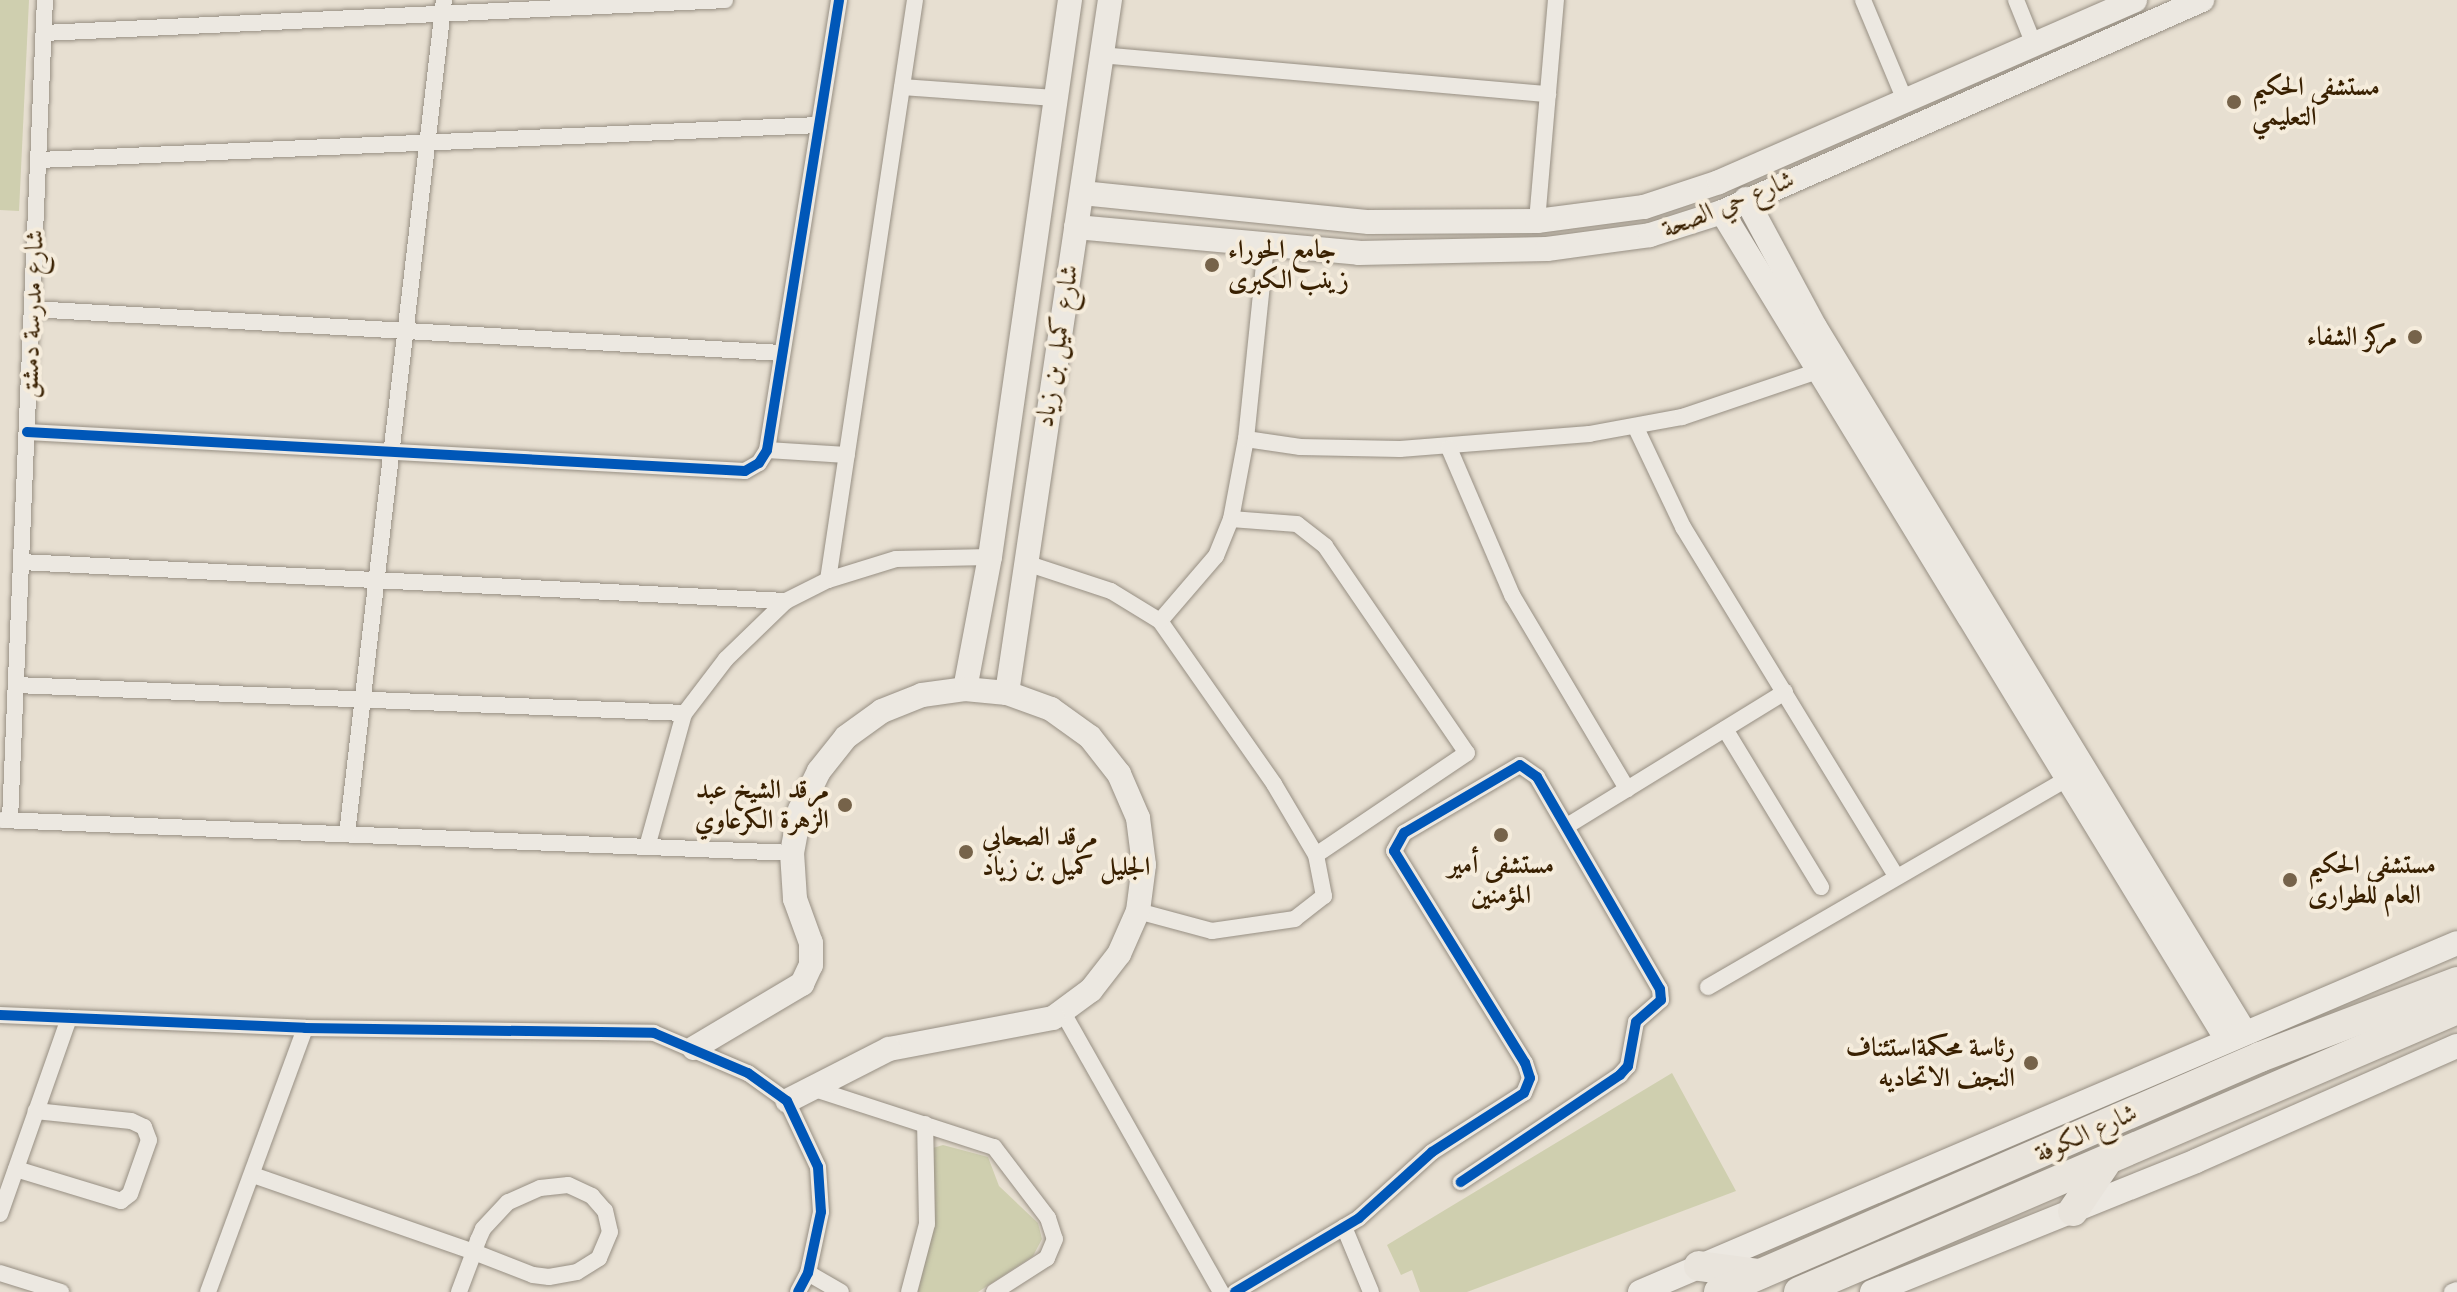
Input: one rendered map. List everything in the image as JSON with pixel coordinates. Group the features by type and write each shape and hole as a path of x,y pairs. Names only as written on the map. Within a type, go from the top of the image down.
{"highway":[{"path":"2417,995 2457,969"},
{"name":"شارع الكوفة","path":"1719,1292 2260,1057 2457,982"},
{"name":"شارع الكوفة","path":"1799,1292 2449,1017"},
{"path":"2073,1211 2105,1164"},
{"path":"1699,1266 1761,1274"}],"main road":[{"name":"شارع كميل بن زياد","path":"965,689 990,557 1070,0"},
{"name":"شارع كميل بن زياد","path":"1007,693 1057,330 1082,193 1110,0"},
{"name":"شارع حي الصحة","path":"1082,193 1369,222 1537,221 1659,202 1732,176 1904,98 2135,0"},
{"name":"شارع حي الصحة","path":"1076,227 1359,253 1547,249 1650,235 1722,212 2202,0"},
{"path":"2110,10 2108,26 2122,34"},
{"path":"2078,24 2094,30 2090,47"},
{"path":"1746,199 1801,320 1818,371 2068,778 2235,1035"},
{"path":"1722,212 1801,320 2235,1035"},
{"path":"1313,251 1328,240 1327,227 1318,218"},
{"path":"1359,253 1351,233 1369,222"},
{"path":"1023,320 1033,335 1042,338 1057,330"},
{"path":"1015,381 1038,372 1049,390"},
{"path":"694,1048 802,984 811,965 811,943 795,899 792,853 800,810 813,784 846,737 882,711 922,695 965,689 1007,693 1051,709 1090,737 1119,774 1138,818 1144,865 1138,911 1119,954 1091,990 1062,1011 1006,1030 924,1039 889,1049 787,1101"},
{"path":"1640,1292 2235,1035 2457,943"},
{"path":"1872,1292 2073,1211 2457,1046"}],"street":[{"name":"شارع مدرسة دمشق","path":"5,820 18,652 45,0"},
{"path":"44,33 443,7 725,0"},
{"path":"27,432 745,471 759,463 767,450 839,0"},
{"path":"828,580 915,0"},
{"path":"1537,221 1556,0"},
{"path":"1863,0 1904,98"},
{"path":"2016,0 2033,42"},
{"path":"347,834 443,7"},
{"path":"1100,55 1548,94"},
{"path":"902,87 1055,98"},
{"path":"39,160 819,125"},
{"path":"1160,621 1216,556 1231,519 1246,439 1266,246"},
{"path":"32,309 782,353"},
{"path":"1246,439 1313,448 1449,448 1636,428 1727,404 1818,371"},
{"path":"1636,428 1683,527 1897,877"},
{"path":"1449,448 1512,595 1627,789"},
{"path":"767,450 847,455"},
{"path":"1231,519 1297,524 1325,546 1467,753 1316,855"},
{"path":"647,847 684,713 726,659 786,601 828,580 896,559 990,557"},
{"path":"21,562 377,576 786,601"},
{"path":"1026,563 1111,591 1160,621 1316,855 1324,896 1295,919 1212,931 1138,911"},
{"path":"0,651 18,652"},
{"path":"16,685 363,697 684,713"},
{"path":"1567,826 1785,692"},
{"path":"1725,729 1821,887"},
{"path":"1235,1292 1344,1227 1432,1152 1518,1098 1530,1078 1525,1063 1399,865 1394,851 1399,838 1506,769 1520,765 1533,771 1567,826 1660,989 1661,1000 1636,1022 1628,1066 1620,1075 1461,1182"},
{"path":"1708,987 2068,778"},
{"path":"5,820 792,853"},
{"path":"1062,1011 1221,1292"},
{"path":"0,1015 305,1028 654,1033 748,1073 787,1101 818,1167 821,1212 808,1273 798,1292"},
{"path":"0,1214 69,1018"},
{"path":"208,1292 305,1028"},
{"path":"812,1088 994,1147 1048,1218 1055,1239 1047,1258 994,1292"},
{"path":"16,1169 121,1201 130,1194 149,1140 144,1127 131,1121 36,1111"},
{"path":"909,1292 927,1224 925,1124"},
{"path":"253,1175 474,1252 533,1275 564,1276 599,1258 607,1247 609,1220 580,1189 540,1188 497,1210 474,1252 459,1292"},
{"path":"1344,1227 1371,1292"},
{"path":"0,1273 61,1292"},
{"path":"808,1273 841,1292"}],"green space":[{"path":"0,0 29,0 19,211 0,210"},
{"path":"1672,1073 1736,1191 1467,1292 1420,1292 1412,1270 1401,1275 1387,1245"},
{"path":"943,1145 988,1157 999,1186 1038,1223 1042,1239 1033,1256 978,1292 918,1292 935,1218 933,1148"}],"cycle path":[{"path":"27,432 745,471 759,463 767,450 839,0"},
{"path":"1235,1292 1359,1218 1432,1152 1524,1093 1530,1078 1525,1063 1394,851 1404,833 1520,765 1537,777 1660,989 1661,1000 1636,1022 1628,1066 1620,1075 1461,1182"},
{"path":"0,1015 305,1028 654,1033 748,1073 787,1101 818,1167 821,1212 808,1273 798,1292"}],"place":[{"name":"مستشفى الحكيم التعليمي","path":"2234,102"},
{"name":"جامع الحوراء زينب الكبرى","path":"1212,265"},
{"name":"مركز الشفاء","path":"2415,337"},
{"name":"مرقد الشيخ عبد الزهرة الكرعاوي","path":"845,805"},
{"name":"مستشفى أمير المؤمنين","path":"1501,835"},
{"name":"مرقد الصحابي الجليل كميل بن زياد","path":"966,852"},
{"name":"مستشفى الحكيم العام للطوارى","path":"2290,880"},
{"name":"رئاسة محكمةاستئناف النجف الاتحاديه","path":"2031,1063"}]}
